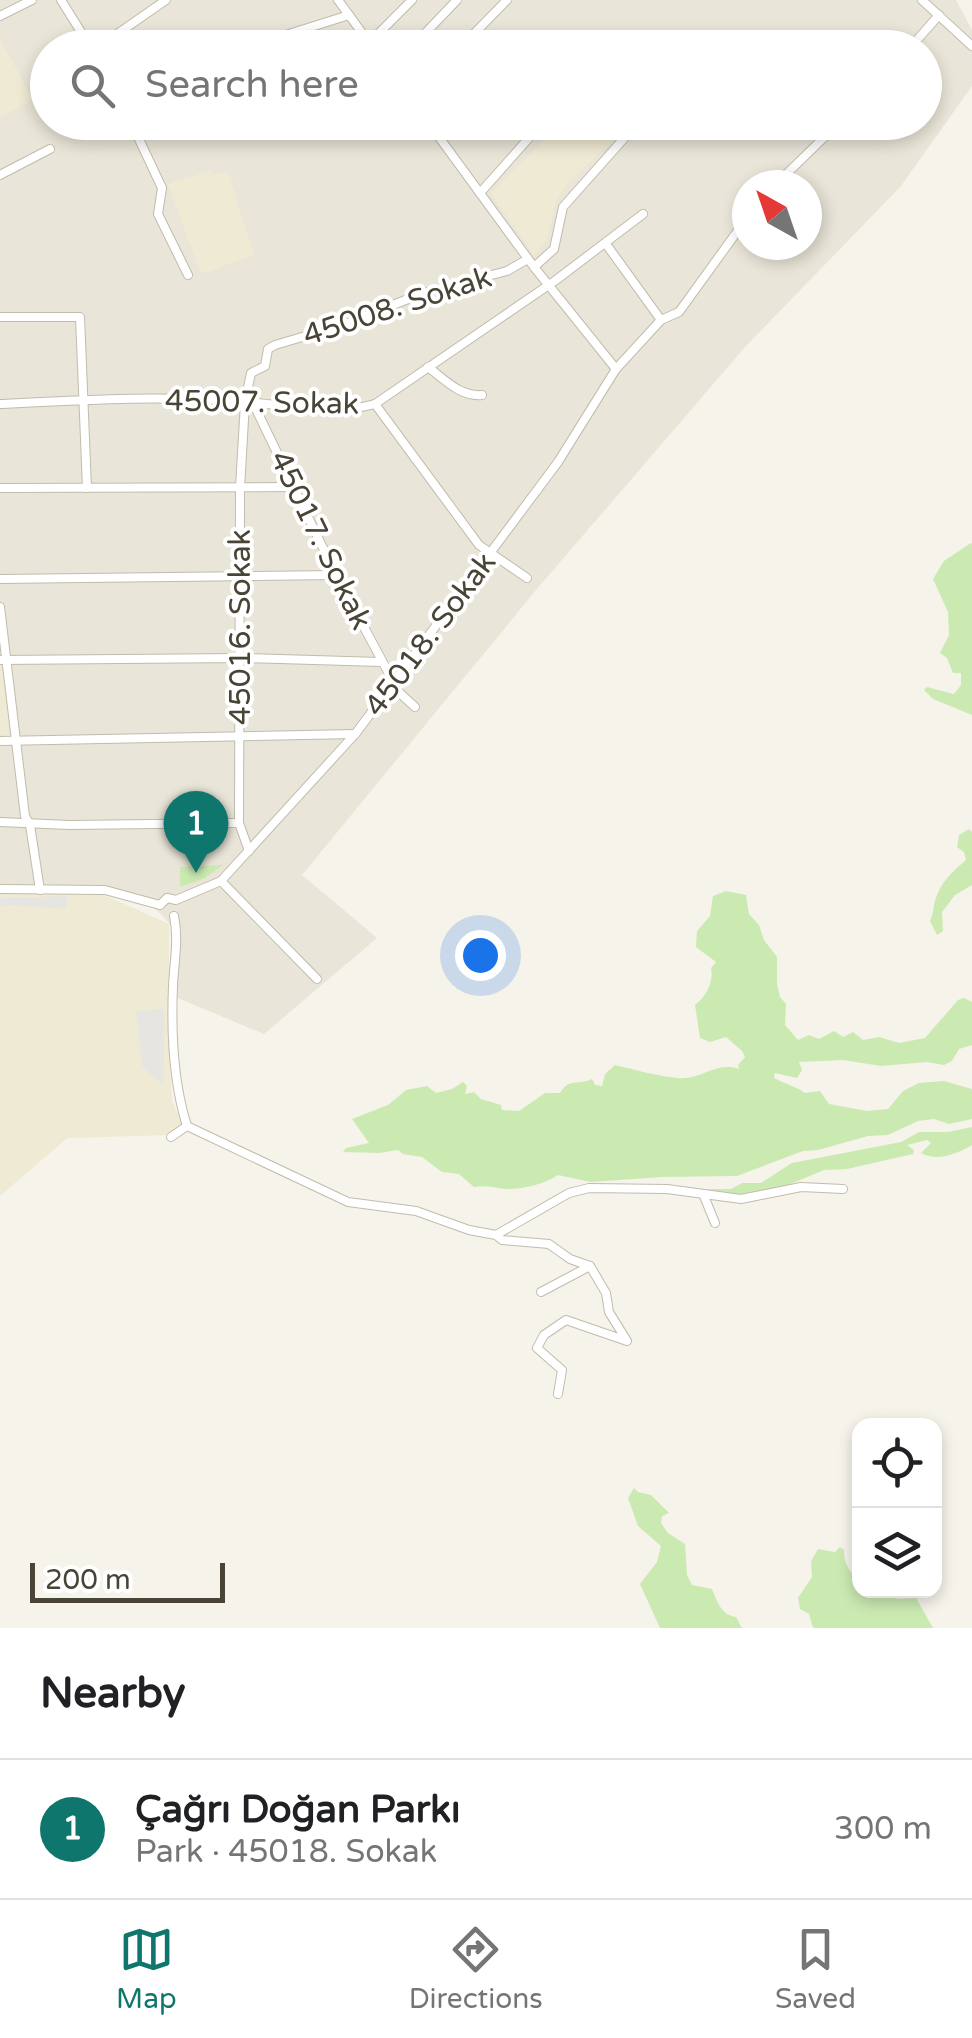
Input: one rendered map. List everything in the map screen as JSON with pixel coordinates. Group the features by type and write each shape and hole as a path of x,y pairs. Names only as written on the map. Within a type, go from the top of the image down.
{"street":[{"path":"0,16 32,0"},
{"path":"61,0 82,30"},
{"path":"121,30 166,0"},
{"path":"338,0 360,30"},
{"path":"385,30 412,0"},
{"path":"429,30 457,0"},
{"path":"478,30 508,0"},
{"path":"922,0 972,46"},
{"path":"301,30 348,15"},
{"path":"926,30 939,15"},
{"path":"139,140 162,188 158,214 188,275"},
{"path":"441,140 531,263 616,369"},
{"path":"480,193 527,140"},
{"path":"531,263 554,249 563,207 623,140"},
{"path":"791,170 822,140"},
{"path":"0,175 50,149"},
{"name":"45007. Sokak","path":"0,404 86,399 245,402 354,410 374,404 606,244 642,214"},
{"name":"45018. Sokak","path":"176,900 221,881 356,734 558,462 616,369 660,320 679,312 732,239"},
{"path":"606,244 660,320"},
{"name":"45008. Sokak","path":"245,402 251,373 265,366 268,349 275,344 343,325 423,293 531,263"},
{"path":"0,317 80,318 87,488"},
{"path":"428,367 459,390 472,396 482,395"},
{"name":"45017. Sokak","path":"245,402 255,407 393,684 415,706"},
{"name":"45016. Sokak","path":"245,402 240,488 239,822 248,851"},
{"path":"374,404 479,545 527,578"},
{"path":"0,488 295,487"},
{"path":"0,579 336,575"},
{"path":"0,607 3,659 25,816 30,825 40,890"},
{"path":"3,659 381,662"},
{"path":"0,741 356,734"},
{"path":"0,822 239,822"},
{"path":"221,881 317,979"},
{"path":"0,889 105,890 160,904"},
{"path":"167,898 176,900 180,909 174,916 165,916 160,904 167,898"},
{"path":"174,916 178,932 173,987 174,1052 179,1101 188,1126 348,1202 416,1212 502,1240 549,1244 570,1259 590,1266 606,1293 609,1312 627,1341 566,1320 544,1335 537,1348 562,1370 558,1394"},
{"path":"172,1137 188,1126"},
{"path":"496,1235 569,1193 588,1188 667,1189 741,1199 801,1187 843,1189"},
{"path":"704,1196 715,1223"},
{"path":"541,1292 590,1266"}],"shaded area":[{"path":"0,0 956,0 972,30 972,86 942,128 942,30 30,30 30,140 934,140 901,186 746,346 536,590 302,875 377,938 264,1034 173,996 178,933 155,908 105,890 0,891"},
{"path":"0,38 30,94 30,102 0,117"},
{"path":"544,140 613,140 569,182 556,201 547,240 534,256 491,193"},
{"path":"212,170 213,175 228,172 254,255 205,273 200,271 168,184"},
{"path":"5,659 15,740 0,741 0,660"},
{"path":"0,893 104,895 169,924 172,1101 182,1124 171,1135 67,1138 0,1196"},
{"path":"68,896 66,909 0,907 0,898"},
{"path":"164,1009 163,1085 142,1066 136,1011"}],"green space":[{"path":"971,543 972,715 933,699 924,690 927,687 954,694 961,685 961,673 953,673 947,658 940,653 949,635 948,612 933,579 944,561"},
{"path":"969,829 972,885 955,895 942,912 943,931 937,935 930,921 935,901 944,882 966,860 957,847 959,835"},
{"path":"223,865 205,878 180,887 180,867"},
{"path":"726,891 746,895 749,914 777,957 777,984 786,1004 785,1025 798,1040 809,1035 819,1039 834,1031 843,1037 853,1032 863,1040 879,1037 899,1043 925,1038 958,1000 972,1002 972,1045 959,1049 952,1061 944,1065 799,1062 802,1070 797,1078 775,1073 774,1078 805,1093 820,1091 829,1104 867,1111 888,1109 903,1091 919,1083 944,1081 972,1089 972,1119 949,1124 934,1119 918,1121 888,1135 803,1151 737,1176 591,1182 558,1175 540,1184 512,1189 474,1187 459,1174 442,1172 422,1157 398,1150 343,1152 369,1143 352,1119 388,1105 406,1090 427,1086 436,1093 463,1082 467,1086 465,1094 474,1092 481,1099 501,1105 502,1110 519,1111 545,1093 560,1093 571,1083 592,1079 595,1085 602,1086 605,1074 615,1065 677,1078 723,1067 739,1069 745,1057 726,1037 710,1042 700,1038 695,1005 708,989 711,968 716,962 696,947 697,931 710,916 713,896"},
{"path":"972,1127 972,1145 947,1156 921,1153 931,1143 927,1140 907,1145 914,1150 913,1154 847,1169 824,1170 769,1193 743,1196 706,1189 761,1183 792,1163 901,1142 919,1132"},
{"path":"634,1488 651,1495 669,1513 662,1516 661,1523 685,1544 687,1575 692,1585 712,1589 720,1607 736,1617 742,1628 660,1628 640,1584 657,1562 661,1546 638,1526 628,1498"},
{"path":"840,1547 844,1550 852,1573 852,1598 916,1598 933,1628 813,1628 809,1614 800,1609 798,1598 812,1577 811,1561 818,1549 835,1552"}],"place":[{"name":"Çağrı Doğan Parkı","path":"196,873"}]}
